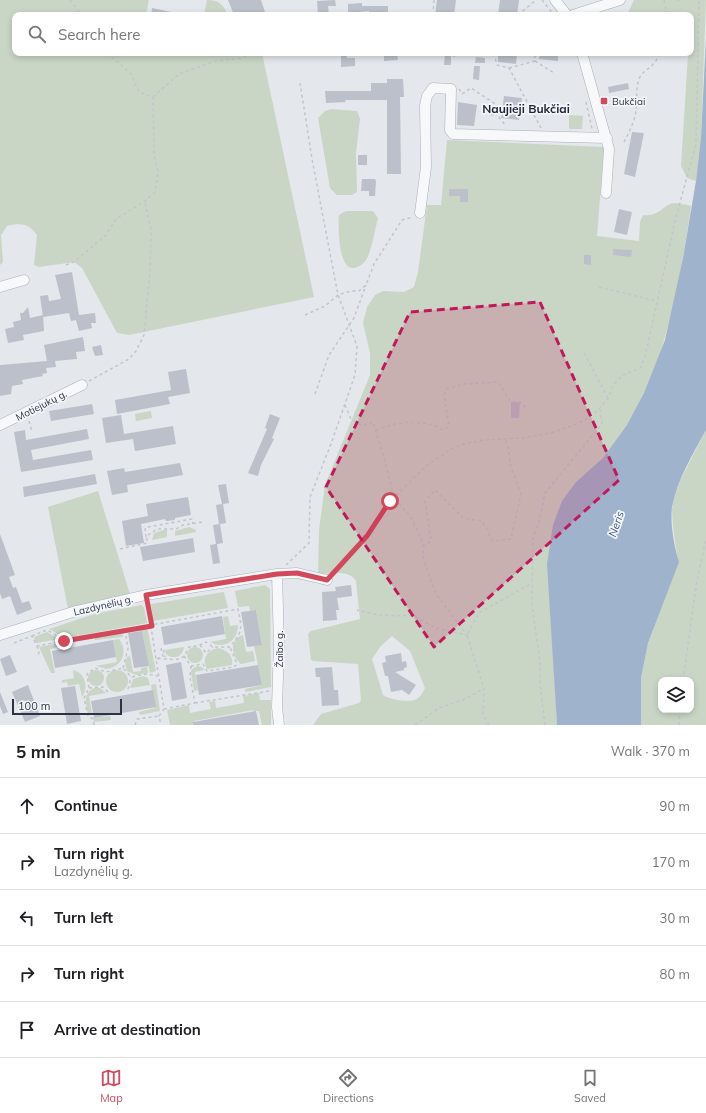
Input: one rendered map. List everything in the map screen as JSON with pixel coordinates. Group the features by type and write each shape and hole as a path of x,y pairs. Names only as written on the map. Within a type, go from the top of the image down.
{"street":[{"path":"555,0 564,12"},
{"path":"582,12 620,0"},
{"path":"583,56 609,149 606,193"},
{"path":"420,213 426,167 427,96 436,87 451,89 451,132 454,134 544,135 606,138"},
{"path":"0,287 24,280"},
{"name":"Motiejukų g.","path":"0,425 82,385"},
{"name":"Lazdynėlių g.","path":"0,634 76,611 146,595 277,574 297,573 327,580"},
{"name":"Žaibo g.","path":"277,574 279,645 278,725"}],"path":[{"path":"70,0 79,12"},
{"path":"433,12 434,0"},
{"path":"522,12 536,0"},
{"path":"542,0 552,12"},
{"path":"664,0 666,12"},
{"path":"677,0 684,0"},
{"path":"327,580 367,536 394,497 426,466 451,449 464,444 484,440 521,438 551,433 587,419 600,408 608,398 614,384 623,375 640,368 645,357 676,216 696,144 699,0"},
{"path":"108,56 115,59 131,74 139,92 153,97"},
{"path":"153,97 180,74 216,60 243,58 246,56"},
{"path":"495,56 497,65 509,68 535,61 554,73"},
{"path":"535,56 535,61"},
{"path":"624,142 635,116 638,81 641,74 651,68 659,56"},
{"path":"509,68 544,135"},
{"path":"277,574 309,543 310,496 355,375 357,346 338,296 312,159 300,83"},
{"path":"451,89 460,89 462,94 471,88 497,105 498,114 514,135"},
{"path":"66,265 74,262 106,234 116,219 145,201 155,192 158,171 154,154 153,97"},
{"path":"492,115 498,114"},
{"path":"82,385 129,359 136,352 144,335 150,272 151,237 145,201"},
{"path":"315,394 328,355 354,318 374,264 402,220 420,213"},
{"path":"306,315 325,306 338,296 351,291 359,291 366,285"},
{"path":"599,287 658,301"},
{"path":"584,353 608,398"},
{"path":"375,431 390,424 405,422 438,426 443,430 449,426 444,396 448,388 465,384 498,382 511,402 520,402 528,410"},
{"path":"345,405 351,419 362,426 373,422 394,497 412,519 423,542 423,559 436,594 467,635 484,689 482,714 489,725"},
{"path":"545,725 540,684 540,662 532,605 533,536 538,523 545,493 602,424 600,408"},
{"path":"24,423 29,421 32,432"},
{"path":"423,548 431,541 425,501 435,490 463,518 482,521 493,541 511,539 521,494 510,464 509,450 505,439"},
{"path":"120,549 146,543 146,527 190,520 193,520 193,524"},
{"path":"146,538 157,529 176,529 183,525 204,522"},
{"path":"683,677 697,580 706,540"},
{"path":"467,635 479,614 532,583"},
{"path":"146,595 160,671 158,676 164,709"},
{"path":"36,646 152,626 154,623 238,609 242,628 240,635 230,647"},
{"path":"357,610 378,615 413,616 438,629 467,635"},
{"path":"14,643 47,630 63,638 64,641"},
{"path":"123,668 128,649 125,630"},
{"path":"32,636 39,652 38,656"},
{"path":"157,659 165,657 175,660 184,656 189,647 200,646 206,642 213,647 230,647"},
{"path":"200,646 206,653 213,647"},
{"path":"191,666 203,664 207,671 234,667 237,664 230,647"},
{"path":"157,659 163,656 163,648 165,657"},
{"path":"184,656 191,666 190,677 196,703"},
{"path":"94,725 93,718 88,716 84,698 89,688 86,674 95,668 106,672 123,668"},
{"path":"123,668 131,678"},
{"path":"131,678 146,674 158,676"},
{"path":"128,689 131,678"},
{"path":"89,688 103,687 108,692"},
{"path":"415,725 439,708 465,700 484,689"},
{"path":"135,725 137,719 159,716 164,709 278,690"},
{"path":"679,725 680,713"},
{"path":"159,716 161,725"}],"highlighted area":[{"path":"540,302 619,480 434,647 326,487 410,312"}],"green space":[{"path":"0,0 149,0 147,12 12,12 12,56 263,56 314,297 129,335 117,333 82,268 74,262 39,267 34,265 37,235 27,226 16,224 7,226 1,235 3,262 0,265"},
{"path":"207,0 220,3 226,12 205,12"},
{"path":"634,0 706,0 701,137 696,181 687,178 681,166 688,56 694,56 694,12 628,12"},
{"path":"331,109 357,111 360,119 356,153 357,192 352,195 337,195 330,188 318,118 325,111"},
{"path":"569,115 583,116 582,129 569,129"},
{"path":"447,140 604,147 597,236 639,241 640,222 643,215 654,214 668,205 675,203 691,206 673,305 665,339 654,372 640,403 623,432 603,458 576,482 554,670 557,725 313,725 321,714 359,703 361,700 358,664 311,660 308,634 311,631 360,619 356,581 353,577 339,573 318,574 319,530 325,485 370,375 370,353 363,323 367,307 375,295 383,291 404,292 414,287 418,272 427,205 441,205","holes":["392,636 410,651 425,688 423,692 420,697 410,701 395,700 386,697 383,695 372,659 380,647"]},
{"path":"346,211 373,211 378,218 368,256 359,267 355,268 348,266 344,261 340,246 339,215"},
{"path":"151,411 152,418 136,421 135,414"},
{"path":"706,430 706,725 641,725 641,678 648,643 678,562 673,527 672,509 674,497 681,479"},
{"path":"98,491 130,594 68,609 48,507"},
{"path":"189,527 196,530 196,532 175,536 175,531"},
{"path":"167,529 167,537 152,540 154,533"},
{"path":"265,585 270,589 271,687 245,692 245,689 262,685 254,646 262,644 256,610 250,611 249,606 238,607 235,591"},
{"path":"224,592 228,608 153,621 151,604"},
{"path":"141,605 144,607 147,623 65,638 49,629 94,614"},
{"path":"228,616 230,626 238,625 236,636 233,640 225,644 220,645 210,642 226,639 223,617"},
{"path":"147,627 156,671 150,673 142,631 137,630"},
{"path":"47,632 60,639 36,643 34,637"},
{"path":"122,632 123,637 95,640 95,636"},
{"path":"243,635 246,652 253,651 255,661 241,664 235,657 233,648 235,640"},
{"path":"119,639 122,644 124,654 120,662 112,668 106,669 96,666 117,662 113,640"},
{"path":"66,642 67,645 50,649 55,673 51,673 39,647"},
{"path":"184,647 182,653 178,656 172,657 166,654 165,650"},
{"path":"192,647 198,647 203,652 201,661 198,663 192,663 187,658 187,652"},
{"path":"218,648 224,650 231,656 232,665 207,669 205,665 206,656 214,649"},
{"path":"130,656 133,672 141,671 141,668 147,667 148,673 136,675 127,671 125,664 127,657"},
{"path":"197,666 202,667 204,670 195,672 198,690 194,691 191,672 192,669"},
{"path":"73,670 80,674 85,681 85,689 82,697 79,684 68,686 67,682 62,683 62,680 74,678"},
{"path":"96,670 102,672 104,678 102,684 96,686 90,684 88,678 90,672"},
{"path":"117,670 125,673 128,681 125,689 117,692 109,689 106,681 109,673"},
{"path":"143,676 148,678 150,685 130,688 133,679"},
{"path":"156,684 160,711 140,715 139,712 155,708 151,685"},
{"path":"100,688 106,693 89,696 92,714 88,715 86,697 90,690"},
{"path":"264,692 259,694 260,700 271,700 271,725 262,725 259,711 253,710 194,721 194,725 170,725 167,710 189,705 190,713 211,709 209,702 215,701 216,708 244,703 243,696"},
{"path":"110,716 111,720 94,722 93,718"}],"water":[{"name":"Neris","path":"706,38 706,430 691,458 674,497 672,507 673,535 679,562 648,643 641,678 641,725 557,725 547,564 553,525 562,501 576,482 603,458 627,425 644,393 665,340 683,258 696,181 701,137"}],"building":[{"path":"228,0 261,0 265,12 233,12"},
{"path":"335,0 336,6 328,6 329,12 318,12 317,1"},
{"path":"437,0 456,0 454,12 435,12"},
{"path":"500,0 519,0 517,12 498,12"},
{"path":"362,3 362,6 388,6 388,12 348,12 348,4"},
{"path":"152,8 171,12 151,12"},
{"path":"341,56 355,58 355,66 341,67"},
{"path":"384,56 397,56 398,60 384,61"},
{"path":"445,56 451,56 451,65 444,65"},
{"path":"498,56 517,56 516,64 498,62"},
{"path":"540,56 558,56 558,61 539,59"},
{"path":"476,57 485,58 485,63 475,63"},
{"path":"474,66 480,66 479,80 473,79"},
{"path":"387,79 403,79 404,97 400,97 401,174 387,174 387,100 345,100 346,102 326,103 325,91 371,91 371,83 387,83"},
{"path":"628,83 629,89 609,93 608,87"},
{"path":"504,96 522,98 519,120 501,118"},
{"path":"458,102 477,105 474,126 457,125"},
{"path":"632,132 644,133 635,177 624,174"},
{"path":"358,155 367,155 367,165 358,165"},
{"path":"362,179 375,179 375,196 369,196 369,191 361,191"},
{"path":"449,189 468,189 468,202 460,202 460,196 449,196"},
{"path":"619,209 632,212 627,235 614,232"},
{"path":"613,249 632,250 631,257 613,255"},
{"path":"584,255 591,255 591,265 584,264"},
{"path":"72,272 79,315 95,313 96,323 91,323 92,328 79,331 76,320 71,321 69,313 43,317 40,296 48,295 49,301 61,299 55,275"},
{"path":"28,307 30,318 43,315 44,331 23,335 24,340 8,343 5,329 14,327 13,322 21,320 20,313 23,313"},
{"path":"83,337 85,351 76,352 77,359 55,361 56,367 46,368 47,373 42,374 43,376 22,380 23,384 12,386 11,394 0,396 0,365 47,361 44,345"},
{"path":"101,345 103,355 95,356 92,347"},
{"path":"186,369 190,393 168,397 170,404 117,414 115,400 171,390 168,372"},
{"path":"511,402 520,402 519,418 511,418"},
{"path":"92,404 94,414 51,421 49,411"},
{"path":"270,414 280,418 272,438 274,439 261,465 258,476 248,473 267,429 265,428"},
{"path":"121,415 124,434 173,426 176,444 135,451 133,439 106,443 102,418"},
{"path":"87,429 89,439 31,450 33,460 91,450 93,460 21,472 14,432 25,430 26,440"},
{"path":"180,463 183,475 127,485 128,492 112,495 107,471 124,468 125,472"},
{"path":"95,474 97,484 24,497 23,487"},
{"path":"226,484 229,503 223,504 226,523 220,524 223,543 217,544 220,563 213,564 210,545 216,544 213,525 219,524 216,505 222,504 218,485"},
{"path":"188,497 191,515 175,518 175,520 166,521 165,519 141,524 144,543 126,546 122,521 148,516 146,504"},
{"path":"0,534 15,575 9,577 13,588 16,587 22,603 29,601 32,609 17,615 10,596 2,599 0,593"},
{"path":"193,538 195,552 143,561 140,547"},
{"path":"351,585 352,596 337,598 339,610 336,610 337,620 323,621 322,592 336,591 335,587"},
{"path":"256,610 262,645 247,647 241,612"},
{"path":"222,616 225,634 164,645 161,627"},
{"path":"142,631 149,666 134,668 128,633"},
{"path":"113,640 116,657 55,668 52,651"},
{"path":"401,653 402,662 406,661 407,667 404,668 404,670 395,672 416,685 409,695 402,690 391,692 388,676 385,676 382,663 386,662 385,656"},
{"path":"10,655 17,672 6,676 0,659"},
{"path":"181,662 187,698 172,701 166,665"},
{"path":"258,665 262,685 199,695 196,675"},
{"path":"332,667 334,690 338,690 339,705 322,706 320,677 316,677 315,668"},
{"path":"28,685 40,716 25,722 12,692"},
{"path":"75,686 81,721 67,724 61,688"},
{"path":"153,690 156,707 94,718 91,701"},
{"path":"0,692 8,712 3,714 0,706"},
{"path":"256,711 259,725 193,725 193,722"}],"place":[{"name":"Bukčiai","path":"604,101"}],"district":[{"name":"Naujieji Bukčiai","path":"526,109"}],"route":[{"path":"64,641 152,626 146,595 277,574 297,573 327,580 367,536 390,501"}]}
